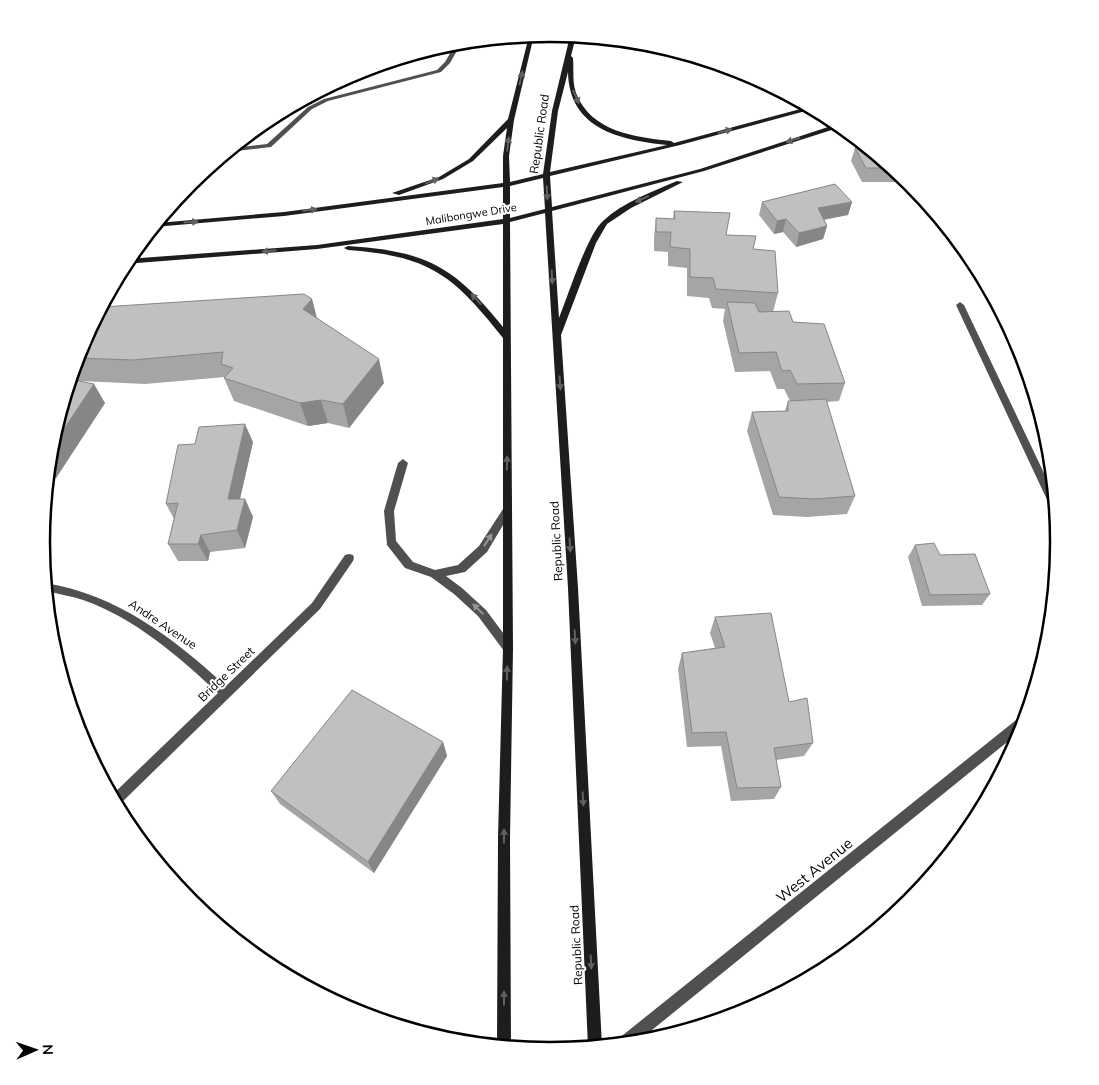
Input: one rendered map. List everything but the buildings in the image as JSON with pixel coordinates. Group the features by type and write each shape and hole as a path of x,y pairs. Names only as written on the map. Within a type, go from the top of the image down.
{"main road":[{"name":"Republic Road","path":"504,1040 504,838 508,648 506,337 508,184 506,156 511,120 530,43"},
{"name":"Republic Road","path":"570,43 555,111 546,176 573,588 595,1040"},
{"path":"569,49 573,91 586,116 596,125 628,137 678,144"},
{"name":"Malibongwe Drive","path":"164,224 226,220 508,184 678,144 802,110"},
{"path":"352,205 441,178 471,160 511,120"},
{"name":"Malibongwe Drive","path":"137,261 317,246 507,221 702,170 829,128"},
{"path":"557,334 592,243 604,223 628,206 702,170"},
{"path":"317,246 370,249 424,260 454,278 477,299 506,337"}],"street":[{"path":"242,149 269,146 310,108 326,100 439,71 454,52"},
{"path":"960,305 1046,487"},
{"path":"403,463 390,511 391,542 410,565 435,574 482,613 508,648"},
{"path":"435,574 461,569 483,549 506,512"},
{"name":"Bridge Street","path":"119,797 316,606 349,558"},
{"name":"Andre Avenue","path":"52,589 88,597 126,614 192,660 226,693"},
{"name":"West Avenue","path":"634,1035 1013,730"}]}
